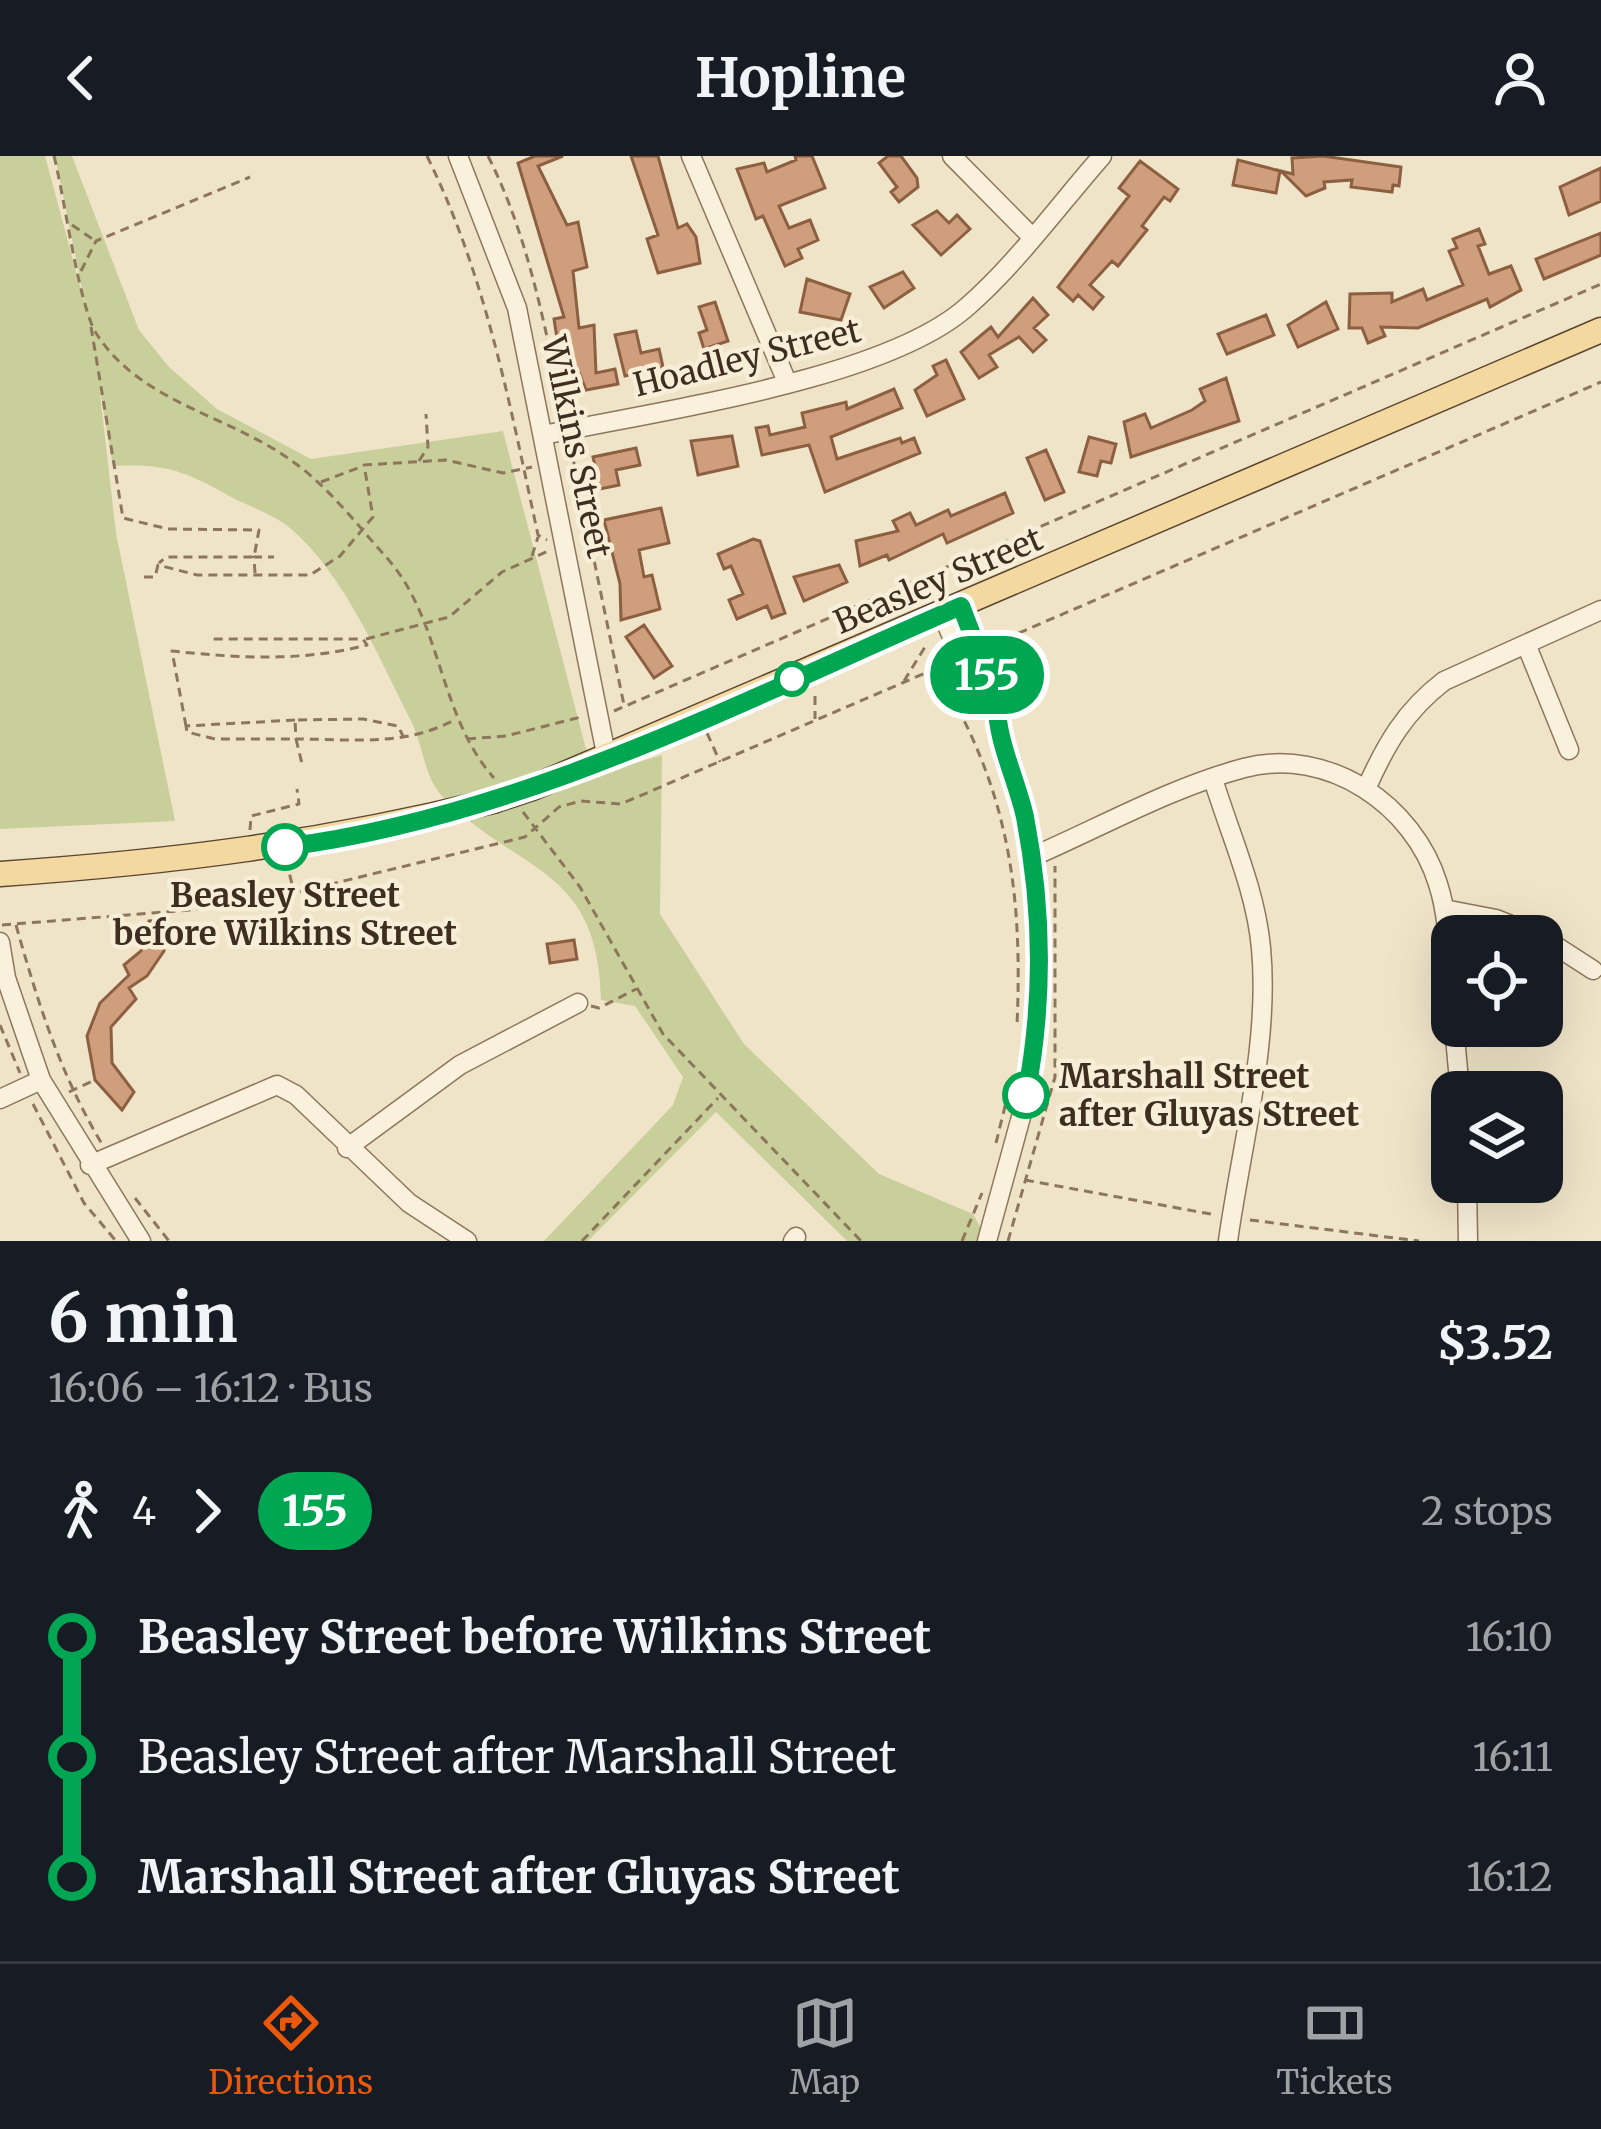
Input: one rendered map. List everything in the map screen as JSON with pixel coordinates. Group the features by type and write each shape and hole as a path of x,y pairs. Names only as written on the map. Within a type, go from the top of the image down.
{"main road":[{"name":"Beasley Street","path":"0,874 187,861 297,845 494,790 527,799 607,759 1601,330"}],"street":[{"name":"Wilkins Street","path":"458,156 518,308 607,759"},
{"path":"691,156 787,382"},
{"path":"952,156 1030,235"},
{"name":"Hoadley Street","path":"544,435 839,370 927,334 968,307 1102,156"},
{"path":"951,610 970,654 982,706 996,716 1018,786 1040,923 1034,1053 1015,1178 987,1241"},
{"path":"1366,789 1387,741 1422,698 1444,681 1601,610"},
{"path":"1526,644 1569,750"},
{"path":"1032,856 1245,767 1324,770 1366,789 1406,822 1426,853 1445,915"},
{"path":"1213,779 1257,919 1262,953 1256,1046 1228,1241"},
{"path":"1444,909 1475,915"},
{"path":"0,943 3,975 33,1084 141,1241"},
{"path":"1563,951 1594,970"},
{"path":"347,1148 460,1065 578,1003"},
{"path":"0,1099 33,1084"},
{"path":"90,1165 277,1084 296,1095 409,1203 467,1241"},
{"path":"1467,1203 1468,1241"}],"path":[{"path":"54,156 72,225 123,518 168,529 259,530 255,575"},
{"path":"427,156 482,294 538,535 531,558"},
{"path":"80,273 96,241 250,177"},
{"path":"72,225 96,241"},
{"path":"466,739 599,717 1601,284"},
{"path":"89,320 133,374 280,452 319,483 391,562 424,627 466,739 494,790"},
{"path":"0,925 190,910 294,893 470,854 535,830 559,807 581,800 621,804 1601,382"},
{"path":"426,414 428,447 435,461"},
{"path":"418,462 428,447"},
{"path":"319,483 364,465 435,461 503,473 549,463 574,464"},
{"path":"158,565 197,574 310,575 325,570 373,517 364,465"},
{"path":"211,639 363,639 424,627 448,617 502,572 553,550 538,535"},
{"path":"144,577 154,577 166,557 274,557"},
{"path":"363,639 368,645 321,657 202,657 172,651 187,732 214,739 404,738 457,718"},
{"path":"903,683 925,647"},
{"path":"935,669 978,742 1003,819 1018,909 1017,1030"},
{"path":"814,696 815,721"},
{"path":"186,726 363,719 398,726 404,738"},
{"path":"295,720 303,768"},
{"path":"527,799 535,830 580,887 663,1034 861,1241"},
{"path":"1008,1241 1015,1178 1055,1077 1055,859"},
{"path":"16,924 47,1035 72,1094 109,1156"},
{"path":"578,1003 599,1008 637,988"},
{"path":"0,1025 33,1084 84,1203 116,1241"},
{"path":"994,1153 1010,1088"},
{"path":"582,1241 719,1096"},
{"path":"962,1241 988,1174 1231,1218 1419,1241"},
{"path":"130,1191 169,1241"}],"green space":[{"path":"0,156 45,156 86,308 55,156 72,156 139,330 169,367 217,409 311,459 503,431 593,776 662,755 660,914 744,1044 879,1174 973,1214 988,1241 847,1241 716,1112 588,1241 544,1241 673,1105 683,1077 635,1006 601,1000 586,922 569,897 549,877 471,822 436,788 415,730 373,645 344,593 310,547 277,519 189,476 148,466 113,466 99,385 116,533 175,821 0,829"}],"building":[{"path":"535,156 563,156 538,166 567,225 578,222 587,267 573,271 579,328 594,325 596,373 615,369 618,384 586,390 578,370 571,371 567,350 559,351 554,319 564,317 518,163"},
{"path":"631,156 658,156 678,228 687,224 696,237 700,263 658,273 647,239 658,235"},
{"path":"795,156 812,156 825,188 779,206 789,228 810,220 818,240 798,249 802,258 785,266 763,216 756,219 737,169 764,163 767,172 796,160"},
{"path":"888,156 901,156 917,178 918,187 899,202 891,192 897,187 879,163"},
{"path":"1323,156 1401,167 1399,186 1393,185 1392,192 1351,187 1352,180 1324,182 1325,188 1306,196 1281,171 1293,174 1292,158"},
{"path":"1238,160 1280,171 1276,193 1233,185"},
{"path":"1140,161 1178,189 1170,201 1164,197 1142,226 1147,230 1118,266 1112,261 1090,285 1103,297 1093,309 1078,295 1073,301 1058,287 1129,196 1119,188"},
{"path":"1601,168 1601,201 1569,215 1560,187"},
{"path":"937,211 949,223 957,215 970,229 941,255 913,225"},
{"path":"1479,229 1485,244 1478,246 1489,274 1511,266 1521,290 1490,307 1487,299 1418,328 1381,327 1385,336 1368,343 1362,328 1349,328 1350,294 1392,293 1392,302 1423,289 1427,300 1463,285 1449,251 1457,248 1453,239"},
{"path":"1601,233 1601,255 1544,279 1536,259"},
{"path":"903,272 914,288 884,308 870,287"},
{"path":"807,279 850,294 841,320 800,312"},
{"path":"1033,298 1048,315 1034,328 1046,340 1033,352 1019,337 989,355 997,367 979,378 961,352 991,327 998,337"},
{"path":"715,302 728,341 704,349 699,333 707,330 699,307"},
{"path":"1326,302 1338,329 1298,347 1288,325"},
{"path":"1266,315 1274,335 1227,354 1218,334"},
{"path":"636,331 641,353 659,349 663,367 625,376 615,335"},
{"path":"946,360 964,399 927,416 915,390 937,375 933,366"},
{"path":"1226,378 1239,421 1131,457 1124,422 1145,414 1151,428 1192,410 1205,401 1200,389"},
{"path":"894,389 902,408 831,437 837,459 900,438 902,443 914,438 920,453 825,492 809,445 762,455 756,428 768,426 770,435 805,427 802,413 846,402 847,409"},
{"path":"732,436 738,466 698,475 691,441"},
{"path":"1089,437 1116,444 1111,463 1101,461 1097,476 1079,472"},
{"path":"636,448 640,465 616,470 619,485 600,489 593,457"},
{"path":"1046,450 1064,492 1045,500 1027,458"},
{"path":"1005,493 1013,513 947,543 943,534 889,560 887,555 860,566 856,541 898,531 893,521 910,513 916,525"},
{"path":"661,508 669,543 639,550 644,577 652,575 660,609 621,620 620,584 604,520"},
{"path":"753,539 760,541 785,613 772,618 767,606 737,619 729,600 743,594 731,566 724,569 718,554"},
{"path":"839,565 847,582 804,601 794,577"},
{"path":"644,625 672,666 654,678 626,637"},
{"path":"168,920 164,951 147,976 129,988 136,999 111,1027 112,1063 134,1092 122,1110 95,1080 87,1036 100,1003 129,975 124,965 141,951 149,921"},
{"path":"574,940 577,959 550,963 547,944"}],"bus line":[{"name":"155","path":"285,847 373,831 532,788 961,606 997,700 996,716 1018,786 1032,856 1040,923 1040,986 1026,1095"}],"place":[{"name":"Beasley Street before Wilkins Street","path":"285,847"},
{"name":"Marshall Street after Gluyas Street","path":"1026,1095"}]}
